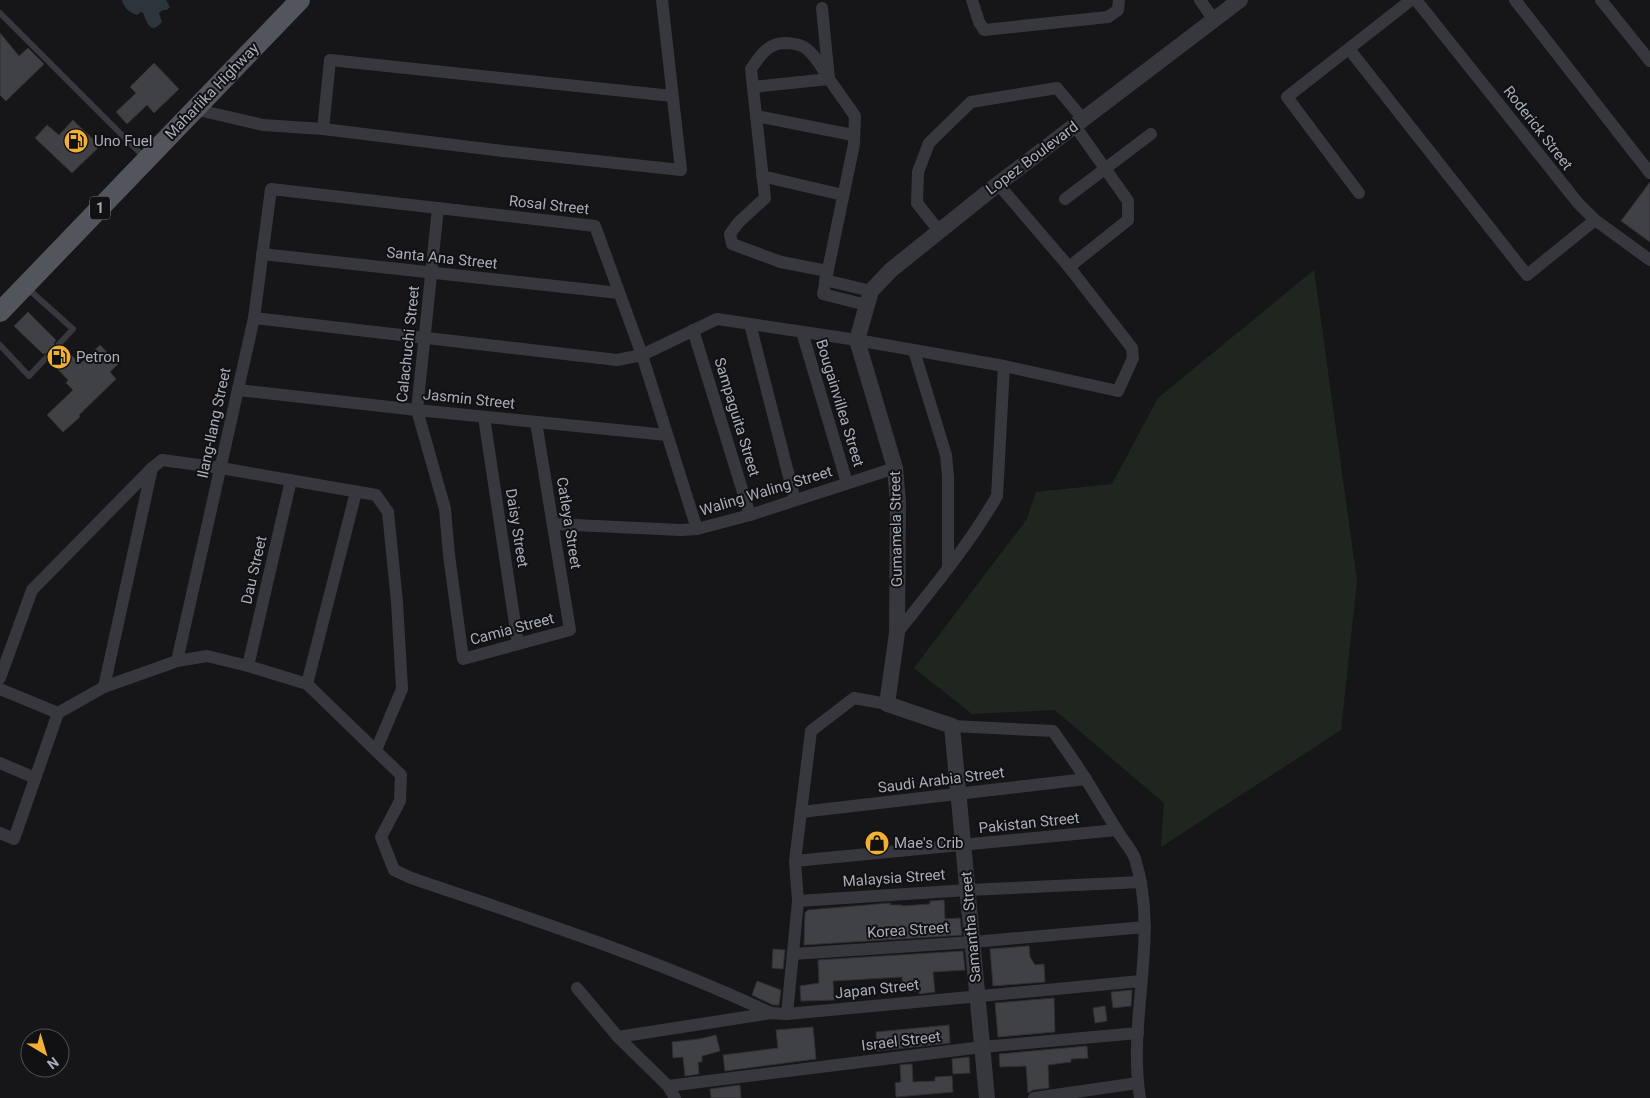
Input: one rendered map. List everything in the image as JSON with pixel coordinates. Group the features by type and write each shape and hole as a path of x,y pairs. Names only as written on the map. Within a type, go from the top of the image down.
{"main road":[{"name":"Maharlika Highway","path":"0,312 300,0"}],"street":[{"path":"194,109 263,125 323,129 680,170 662,0"},
{"path":"972,0 979,22 984,30 1108,17 1118,10 1119,0"},
{"path":"1200,0 1214,20"},
{"name":"Lopez Boulevard","path":"857,340 869,298 891,270 998,184 1240,0"},
{"path":"1359,193 1287,98 1411,0"},
{"name":"Roderick Street","path":"1416,0 1564,187 1595,220 1650,260"},
{"path":"1515,0 1650,174"},
{"path":"1601,0 1650,61"},
{"path":"822,8 829,79"},
{"path":"826,275 854,144 855,116 815,57 803,47 790,43 775,43 761,53 751,69 765,198 738,223 730,234 732,244 781,262 826,275 869,298"},
{"path":"1349,49 1527,275 1595,220"},
{"path":"323,129 330,60 672,96"},
{"path":"753,87 829,79"},
{"path":"939,230 917,203 918,172 929,143 971,102 1057,88 1079,122 1104,168 1128,201 1128,220 1069,267"},
{"path":"756,116 853,135"},
{"path":"1065,199 1150,134"},
{"path":"762,176 843,195"},
{"path":"254,318 618,360 642,355 718,319 857,340 1004,366 1118,391 1133,358 1132,348 1069,267 998,184"},
{"name":"Rosal Street","path":"271,189 595,226 642,355 697,529"},
{"name":"Ilang-Ilang Street","path":"177,661 254,318 271,189"},
{"name":"Calachuchi Street","path":"438,208 417,410 445,509 449,555 463,659"},
{"name":"Santa Ana Street","path":"262,254 620,293"},
{"path":"750,324 795,500"},
{"name":"Sampaguita Street","path":"693,330 750,515"},
{"name":"Bougainvillea Street","path":"802,332 847,483"},
{"name":"Gumamela Street","path":"857,340 895,468 898,502 897,633 887,704"},
{"path":"914,351 946,456 948,476 948,568"},
{"path":"897,633 948,568 987,514 997,496 1004,366"},
{"name":"Jasmin Street","path":"238,390 667,435"},
{"name":"Daisy Street","path":"484,416 518,644"},
{"name":"Catleya Street","path":"536,422 570,630"},
{"path":"0,678 32,590 162,460 221,468 376,495 388,512 397,602 402,689 376,750"},
{"path":"104,687 152,468"},
{"name":"Waling Waling Street","path":"553,524 681,530 697,529 750,515 895,468"},
{"name":"Dau Street","path":"248,666 291,480"},
{"path":"307,684 356,492"},
{"name":"Camia Street","path":"463,659 570,630"},
{"path":"0,833 14,839 58,713 104,687 177,661 207,656 307,684 401,775 400,800 381,837 394,870 411,878 558,927 726,992 771,1013"},
{"path":"0,689 58,713"},
{"path":"787,1014 798,901 796,862 811,731 854,698 887,704 952,726 1053,731 1135,856 1141,882 1145,927 1138,1033 1138,1083 1140,1098"},
{"name":"Samantha Street","path":"952,726 987,1098"},
{"path":"0,763 35,778"},
{"name":"Saudi Arabia Street","path":"801,812 1086,779"},
{"name":"Pakistan Street","path":"796,862 1117,830"},
{"name":"Malaysia Street","path":"798,901 968,890 1141,882"},
{"name":"Korea Street","path":"793,954 973,942 1145,927"},
{"name":"Japan Street","path":"618,1037 771,1013 787,1014 1141,981"},
{"path":"577,988 618,1037 668,1086 675,1098"},
{"name":"Israel Street","path":"668,1086 982,1047 1138,1033"},
{"path":"1034,1098 1138,1083"}],"lane":[{"path":"0,13 146,159"},
{"path":"25,286 73,329 59,344"},
{"path":"0,345 29,376 46,358"}],"shaded area":[{"path":"122,0 166,0 170,7 159,13 162,22 155,28 152,28 143,13 141,12 137,15 132,13 125,7"},
{"path":"1314,270 1357,581 1341,730 1161,847 1164,803 1055,710 972,714 914,668 1027,519 1036,492 1112,484 1158,398"}],"building":[{"path":"0,33 19,56 28,48 44,64 6,101 0,95"},
{"path":"154,63 179,89 154,113 147,105 127,124 116,112 136,93 130,87"},
{"path":"73,120 100,146 72,173 35,138 47,125 59,135"},
{"path":"1650,182 1650,242 1621,221"},
{"path":"28,312 56,340 54,343 55,347 58,349 63,347 80,364 100,345 118,364 110,372 116,379 63,432 47,415 73,390 66,383 68,380 50,361 50,355 47,353 43,354 14,326"},
{"path":"944,900 945,919 960,918 962,935 804,945 805,913 808,910 890,903 890,905 902,906 930,904 930,901"},
{"path":"1029,946 1030,957 1035,965 1044,964 1045,982 993,986 990,949"},
{"path":"773,949 785,950 783,969 772,968"},
{"path":"963,951 965,970 933,972 935,992 919,994 919,991 903,992 902,977 833,981 834,1000 801,1001 800,986 819,983 818,960"},
{"path":"757,981 781,990 779,1005 773,1005 752,995"},
{"path":"1132,990 1131,1006 1113,1008 1111,992"},
{"path":"1054,998 1055,1032 998,1037 995,1003"},
{"path":"1105,1006 1107,1021 1095,1023 1093,1008"},
{"path":"949,1025 950,1043 877,1051 876,1032"},
{"path":"813,1027 816,1059 725,1071 723,1055 778,1048 776,1030"},
{"path":"716,1035 720,1051 702,1056 702,1062 698,1062 699,1074 685,1076 683,1057 673,1058 672,1042"},
{"path":"1087,1046 1088,1058 1071,1059 1071,1062 1048,1065 1049,1088 1033,1090 1028,1093 1026,1066 1000,1067 999,1054"},
{"path":"969,1057 970,1073 953,1074 952,1059"},
{"path":"912,1064 913,1082 935,1081 935,1077 952,1076 953,1092 896,1097 895,1083 901,1082 900,1065"},
{"path":"740,1085 741,1098 711,1098 710,1089"}],"place":[{"name":"Uno Fuel","path":"76,141"},
{"name":"Petron","path":"59,357"},
{"name":"Mae's Crib","path":"877,843"}]}
